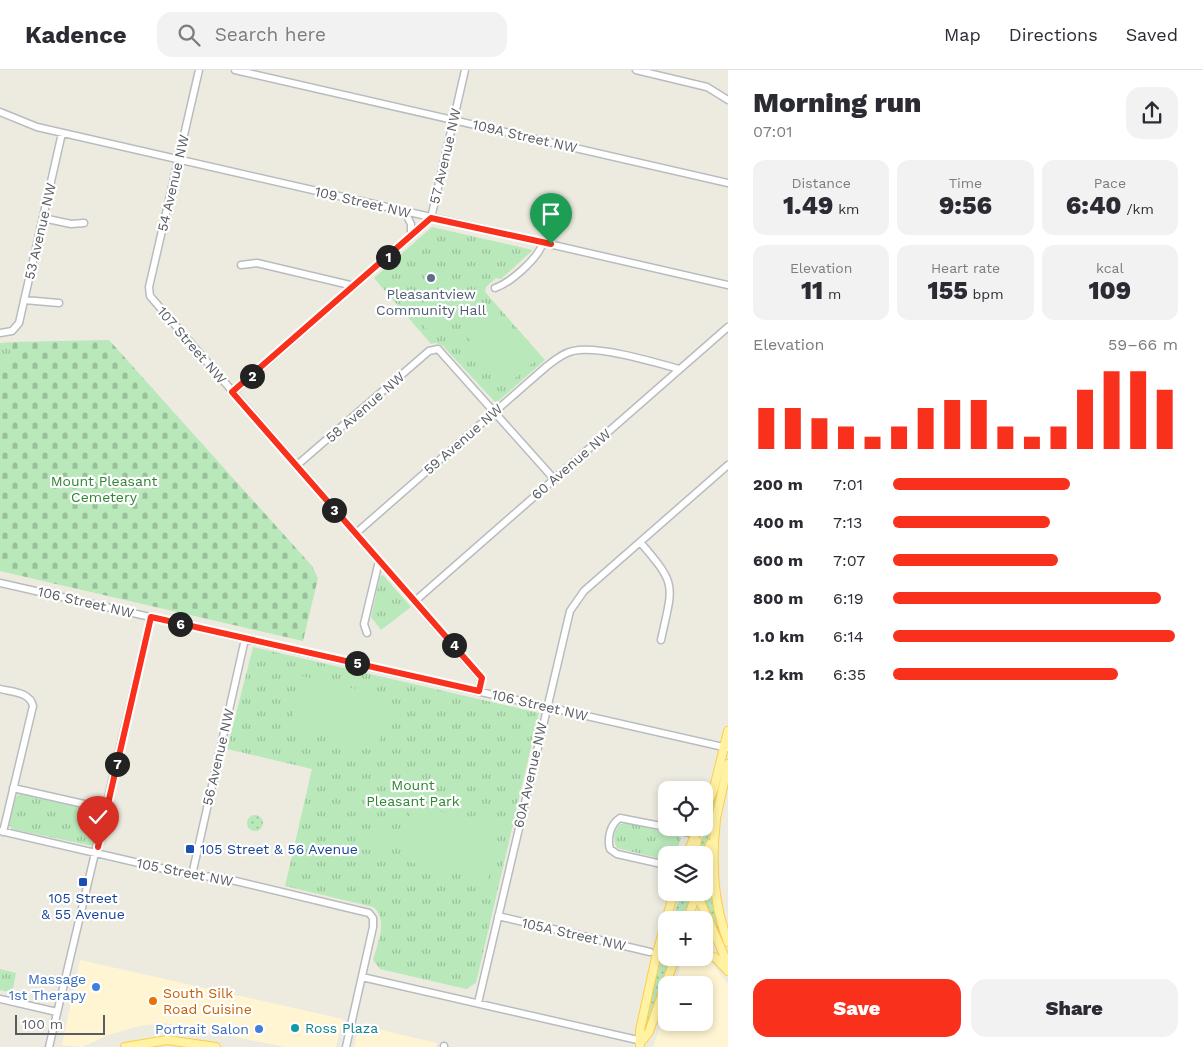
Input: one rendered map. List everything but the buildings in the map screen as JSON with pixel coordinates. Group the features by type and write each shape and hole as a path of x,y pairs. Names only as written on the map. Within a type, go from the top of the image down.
{"main road":[{"path":"713,790 726,747 728,731"},
{"path":"710,846 728,764"},
{"path":"716,820 713,851 715,884 719,910 728,942"},
{"path":"641,1044 640,1030 672,901"},
{"path":"700,901 728,964"},
{"path":"713,957 728,970"},
{"path":"641,1044 649,1032 672,966"},
{"path":"124,1047 164,1040 216,1047"}],"street":[{"name":"54 Avenue NW","path":"150,296 149,288 200,70"},
{"name":"109A Street NW","path":"235,70 728,183"},
{"name":"57 Avenue NW","path":"232,392 431,218 465,70"},
{"path":"636,70 707,87 728,100"},
{"name":"109 Street NW","path":"0,112 28,125 728,285"},
{"name":"53 Avenue NW","path":"0,333 16,328 62,133"},
{"path":"405,212 411,224 411,236"},
{"path":"43,218 71,224 84,222"},
{"path":"495,288 505,284 539,254 543,242"},
{"path":"241,265 257,263 354,286"},
{"name":"107 Street NW","path":"150,296 482,678 479,691"},
{"path":"24,300 59,303"},
{"name":"60 Avenue NW","path":"415,601 728,327"},
{"name":"58 Avenue NW","path":"296,466 434,349 443,352 495,412"},
{"name":"59 Avenue NW","path":"355,534 547,366 565,353 574,350 599,350 679,369"},
{"path":"495,412 554,479"},
{"name":"60A Avenue NW","path":"478,1003 546,706 566,623 574,604 584,591 728,465"},
{"path":"640,542 662,568 669,581 671,594 661,640"},
{"path":"367,633 364,624 379,561"},
{"name":"106 Street NW","path":"0,582 726,747"},
{"path":"49,1047 151,617"},
{"name":"56 Avenue NW","path":"192,875 245,639"},
{"path":"0,689 29,697 33,706 1,831"},
{"path":"13,788 106,809"},
{"path":"658,825 620,818 612,826 608,842 610,849 617,854 658,863"},
{"name":"105 Street NW","path":"1,831 192,875 219,877 370,913 373,918 373,927 362,977"},
{"name":"105A Street NW","path":"498,916 650,952"},
{"path":"346,1047 362,977 478,1003 641,1044"},
{"path":"0,999 57,1012"},
{"path":"143,1047 164,1040"}],"shaded area":[{"path":"80,960 343,1019 336,1047 286,1047 165,1023 140,1026 108,1035 82,1047 62,1045"},
{"path":"713,965 728,984 728,1047 653,1047 659,1031 713,1031 713,976 678,976 681,966"},
{"path":"359,1025 437,1043 436,1047 354,1047"}],"green space":[{"path":"432,227 533,250 501,279 496,278 486,287 485,292 545,360 496,403 443,346 436,343 431,344 374,278"},
{"path":"445,283 464,306 432,335 412,312"},
{"path":"497,311 538,358 508,384 467,337"},
{"name":"Mount Pleasant Cemetery","path":"109,340 312,566 318,578 303,641 0,571 0,361 8,359 13,342"},
{"path":"13,342 8,359 0,361 0,343"},
{"path":"383,575 411,607 381,630 371,617 380,577"},
{"name":"Mount Pleasant Park","path":"253,647 539,713 476,983 466,989 380,969 373,960 381,932 381,925 378,912 373,907 285,886 312,769 227,749"},
{"path":"302,676 390,697 378,748 290,728"},
{"path":"725,762 713,817 713,802"},
{"path":"20,794 98,812 100,817 93,846 12,829 9,825 15,797"},
{"path":"412,805 500,826 488,880 400,860"},
{"path":"252,815 258,815 263,820 261,829 252,831 247,826 247,820"},
{"path":"627,823 658,830 658,836 678,836 681,838 678,846 658,846 658,858 617,848 614,839 620,824"},
{"path":"380,826 389,828 384,848 378,852 359,848 366,834"},
{"path":"703,836 709,836 706,846 700,846"},
{"path":"678,901 689,901 686,911 675,911"},
{"path":"702,901 713,901 728,958 713,925 713,911 706,911"},
{"path":"659,966 668,966 664,976 658,976 658,993 646,1026"},
{"path":"0,969 16,973 12,993 0,990"}],"place":[{"name":"Pleasantview Community Hall","path":"431,278"},
{"name":"105 Street & 56 Avenue","path":"190,849"},
{"name":"105 Street & 55 Avenue","path":"83,882"},
{"name":"Massage 1st Therapy","path":"96,987"},
{"name":"South Silk Road Cuisine","path":"153,1001"},
{"name":"Ross Plaza","path":"295,1028"},
{"name":"Portrait Salon","path":"259,1029"}],"route":[{"path":"98,847 151,617 479,691 482,678 232,392 431,218 551,244"}]}
